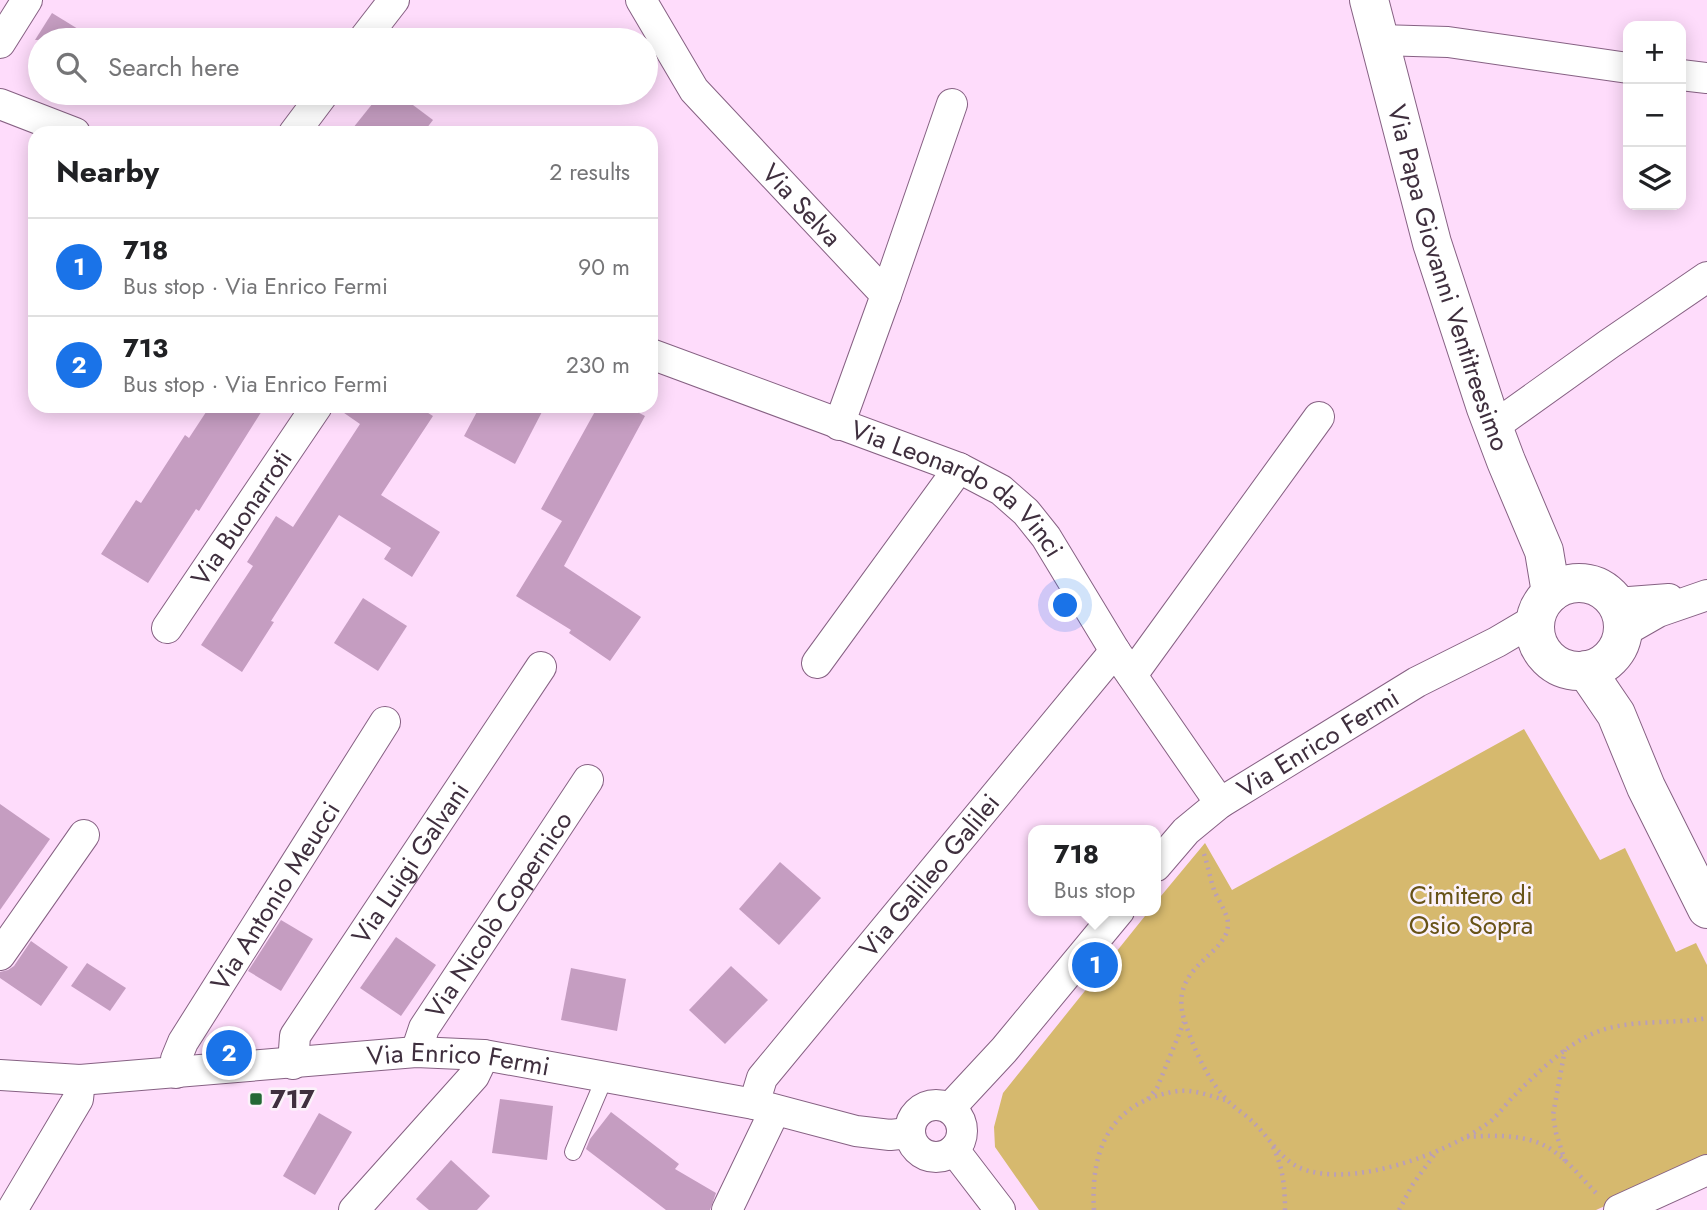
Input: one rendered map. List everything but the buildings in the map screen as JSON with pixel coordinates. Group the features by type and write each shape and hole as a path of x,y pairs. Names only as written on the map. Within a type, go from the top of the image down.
{"street":[{"path":"0,43 27,0"},
{"path":"372,28 394,0"},
{"name":"Via Selva","path":"641,0 657,28"},
{"name":"Via Papa Giovanni Ventitreesimo","path":"1369,0 1432,243 1493,427 1544,551 1551,661 1563,668 1608,642"},
{"name":"Via Selva","path":"658,29 694,90 887,295"},
{"path":"1379,40 1448,42 1623,67"},
{"path":"1686,76 1707,78"},
{"path":"0,104 57,126"},
{"path":"839,425 887,295 952,104"},
{"path":"299,126 315,105"},
{"path":"1493,427 1707,276"},
{"name":"Via Leonardo da Vinci","path":"658,357 959,468 1000,490 1026,512 1046,537 1115,651 1220,803"},
{"name":"Via Buonarroti","path":"167,628 312,413"},
{"path":"1132,675 1319,417"},
{"path":"817,663 959,468"},
{"path":"1549,610 1586,583 1598,587 1608,642 1616,714 1646,787 1707,909"},
{"path":"1608,642 1658,612 1707,594"},
{"name":"Via Enrico Fermi","path":"1161,860 1186,831 1220,803 1416,682 1497,642 1549,610"},
{"name":"Via Galileo Galilei","path":"727,1210 765,1107 762,1078 1115,651"},
{"name":"Via Luigi Galvani","path":"293,1064 295,1036 541,667"},
{"name":"Via Antonio Meucci","path":"176,1073 176,1059 183,1042 385,722"},
{"name":"Via Nicolò Copernico","path":"416,1052 424,1028 588,780"},
{"path":"0,955 84,835"},
{"path":"950,1108 1004,1049 1115,916"},
{"name":"Via Enrico Fermi","path":"0,1076 80,1080 416,1052 484,1055 765,1107 856,1131 890,1135 909,1133"},
{"path":"355,1210 474,1076 484,1055"},
{"path":"12,1210 78,1099 80,1080"},
{"path":"936,1104 950,1108 959,1118 963,1131 959,1144 942,1157 921,1153 913,1144 909,1133 911,1120 918,1111 936,1104"},
{"path":"954,1150 1000,1210"},
{"path":"1611,1206 1707,1170"}],"lane":[{"path":"573,1152 605,1077"}],"path":[{"path":"1186,831 1203,853 1228,923 1224,940 1202,959 1185,982 1181,1007 1184,1020 1200,1060 1228,1101 1298,1167 1326,1174 1360,1174 1437,1151 1487,1124 1565,1049 1594,1033 1629,1025 1707,1018"},
{"path":"1147,1100 1157,1088 1183,1030 1184,1020"},
{"path":"1565,1049 1553,1115 1565,1161"},
{"path":"1094,1210 1094,1169 1099,1151 1109,1131 1124,1114 1147,1100 1179,1091 1201,1093 1228,1101"},
{"path":"1466,1137 1506,1136 1547,1147 1611,1206"},
{"path":"1272,1143 1285,1189 1285,1210"},
{"path":"1399,1210 1413,1184 1437,1151"}],"green space":[{"name":"Cimitero di Osio Sopra","path":"1524,729 1600,860 1625,848 1676,952 1696,943 1707,965 1707,1160 1596,1210 1039,1210 995,1147 994,1127 1003,1093 1145,916 1161,916 1161,896 1205,843 1232,890"}],"place":[{"name":"718","path":"1095,965"},
{"name":"713","path":"229,1053"},
{"name":"717","path":"256,1099"}]}
